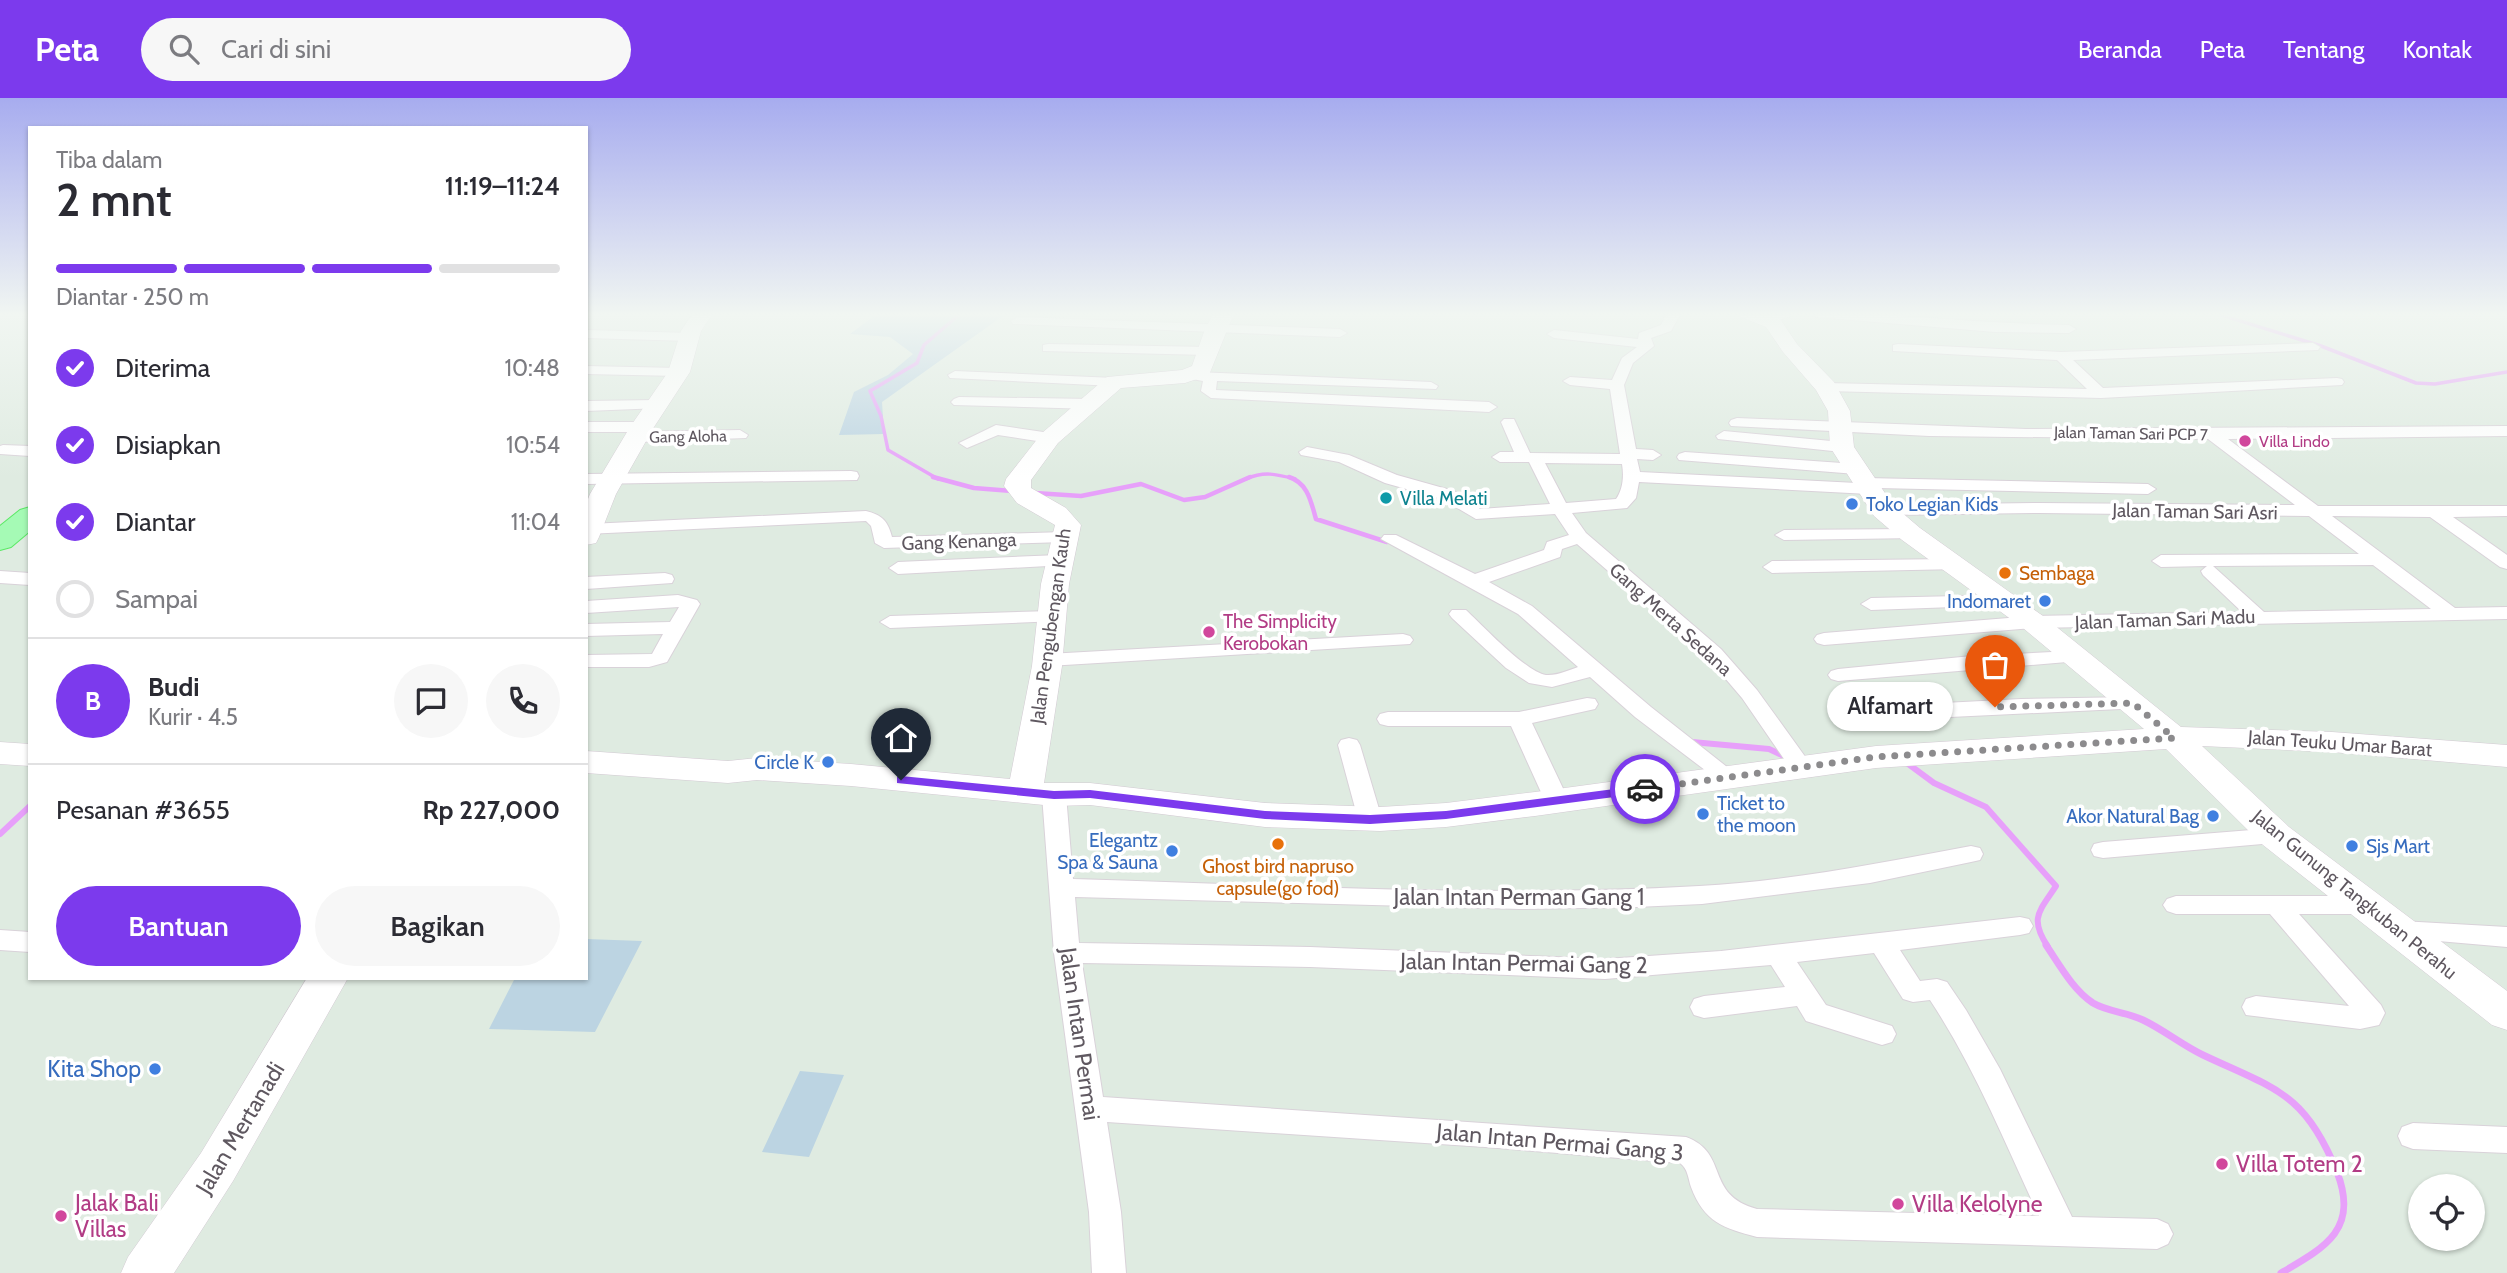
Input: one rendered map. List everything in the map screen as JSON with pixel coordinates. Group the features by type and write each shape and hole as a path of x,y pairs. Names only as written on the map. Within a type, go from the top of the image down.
{"street":[{"path":"590,521 639,432 680,368"},
{"path":"955,375 1115,382 1199,368"},
{"path":"1204,368 1208,391 1211,394 1489,407"},
{"path":"1214,368 1431,386"},
{"path":"1307,452 1343,458 1391,479 1448,495 1474,514 1625,502 1632,476 1617,385 1624,368"},
{"path":"1811,368 1826,387 1839,411 1859,471"},
{"path":"2073,368 2101,394"},
{"path":"588,370 679,372"},
{"path":"1570,381 1617,385"},
{"name":"Jalan Pengubengan Kauh","path":"1040,793 1028,765 1038,724 1062,549 1068,525 1065,519 1019,492 1022,473 1050,438 1115,382"},
{"path":"1826,387 2101,394 2337,382"},
{"path":"959,402 1092,404"},
{"path":"588,405 656,405"},
{"name":"Gang Merta Sedana","path":"1509,422 1580,537 1720,659 1750,694 1801,767"},
{"path":"1737,423 1859,471"},
{"name":"Gang Aloha","path":"588,427 639,432 740,435"},
{"path":"967,443 996,430 1050,438"},
{"name":"Jalan Taman Sari PCP 7","path":"1859,471 2213,435 2507,431"},
{"path":"2213,435 2319,512 2375,559 2393,569 2450,614"},
{"path":"1724,436 1859,471"},
{"path":"3,450 28,451"},
{"path":"1500,457 1653,455"},
{"path":"1685,457 2148,489"},
{"path":"1640,477 1859,471"},
{"name":"Jalan Taman Sari Asri","path":"1859,471 1953,508 2507,511"},
{"name":"Jalan Gunung Tangkuban Perahu","path":"1859,471 1910,534 2033,622 2072,657 2174,738 2276,836 2507,1014"},
{"path":"588,479 851,476"},
{"path":"2435,512 2507,563"},
{"name":"Gang Kenanga","path":"590,521 869,517 883,531 884,543 1062,549"},
{"path":"1784,536 1910,534"},
{"path":"1474,581 1552,554 1555,551 1553,546 1580,537"},
{"path":"1390,539 1525,610 1643,712 1730,778"},
{"path":"898,568 1062,549"},
{"path":"2161,561 2375,559"},
{"path":"1772,567 1953,565"},
{"path":"2210,571 2257,616"},
{"path":"0,577 28,579"},
{"path":"588,583 665,579"},
{"path":"1871,604 2003,601"},
{"path":"588,607 686,602 690,605 657,660 588,661"},
{"name":"Jalan Taman Sari Madu","path":"1824,639 2033,622 2507,613"},
{"path":"1459,614 1516,666 1539,680 1550,681 1594,668"},
{"path":"890,622 1052,617"},
{"path":"588,630 678,628"},
{"path":"1048,660 1404,640"},
{"path":"1838,676 1972,662 2072,657"},
{"path":"1866,714 2021,705 2133,703"},
{"path":"1388,719 1519,719 1587,704"},
{"path":"1519,719 1557,801"},
{"path":"588,752 1040,793 1090,794 1265,815 1370,819 1446,815 1875,757 2174,738"},
{"name":"Jalan Teuku Umar Barat","path":"2174,738 2270,738 2507,756"},
{"path":"0,744 28,745"},
{"path":"1349,745 1370,819"},
{"path":"0,753 28,755"},
{"path":"588,762 728,772 757,769"},
{"name":"Jalan Intan Permai","path":"1040,793 1063,888 1068,953 1105,1212 1109,1273"},
{"path":"2103,850 2276,836"},
{"name":"Jalan Intan Perman Gang 1","path":"1063,888 1521,900 1636,898 1702,895 1870,874 1971,854"},
{"path":"2176,905 2365,905"},
{"path":"2256,1007 2360,1018 2369,1017 2371,1013 2278,907"},
{"name":"Jalan Intan Permai Gang 2","path":"1068,953 1310,957 1605,969 1686,964 2020,926"},
{"path":"2399,930 2507,937"},
{"path":"0,940 28,943"},
{"path":"1882,943 1913,992 1937,989 1957,1019 1992,1084 2063,1233"},
{"path":"1777,953 1816,1013 1882,1034"},
{"name":"Jalan Mertanadi","path":"146,1273 217,1167 327,980"},
{"path":"1704,1007 1803,995"},
{"name":"Jalan Intan Permai Gang 3","path":"1091,1109 1485,1134 1686,1150 1694,1154 1699,1163 1710,1199 1729,1216 1741,1221 2157,1234"},
{"path":"2413,1136 2507,1140"}],"shaded area":[{"path":"897,368 930,368 882,402 884,434 839,435 854,392"},
{"path":"588,939 642,941 595,1032 489,1029 514,980 588,980"},
{"path":"800,1071 844,1075 809,1157 762,1152"}],"waterway":[{"path":"909,368 870,391 881,416 888,450 936,478"},
{"path":"2377,368 2416,383 2435,384 2507,372"},
{"path":"1246,479 1270,474 1291,478"},
{"path":"1035,493 1081,496 1141,484 1184,500 1205,497 1250,477"},
{"path":"936,478 974,488 1012,491"},
{"path":"1291,478 1305,488 1316,519 1387,542"},
{"path":"1692,742 1769,749 1786,757"},
{"path":"1907,763 1934,783 1986,807 2056,886 2038,915 2039,929 2048,947"},
{"path":"0,834 28,808"},
{"path":"2046,945 2073,984 2093,1003 2143,1020 2195,1051 2269,1086 2300,1109 2313,1125 2325,1145 2343,1192 2341,1222 2324,1245 2281,1273"}],"way so far":[{"path":"1645,789 1875,757 2174,738 2133,703 1995,707"}],"place":[{"name":"Villa Lindo","path":"2245,441"},
{"name":"Villa Melati","path":"1386,498"},
{"name":"Toko Legian Kids","path":"1852,504"},
{"name":"Sembaga","path":"2005,573"},
{"name":"Indomaret","path":"2045,601"},
{"name":"The Simplicity Kerobokan","path":"1209,632"},
{"name":"Alfamart","path":"1995,707"},
{"name":"Circle K","path":"828,762"},
{"name":"Ticket to the moon","path":"1703,814"},
{"name":"Akor Natural Bag","path":"2213,816"},
{"name":"Ghost bird napruso capsule(go fod)","path":"1278,844"},
{"name":"Sjs Mart","path":"2352,846"},
{"name":"Elegantz Spa & Sauna","path":"1172,851"},
{"name":"Kita Shop","path":"155,1069"},
{"name":"Villa Totem 2","path":"2222,1164"},
{"name":"Villa Kelolyne","path":"1898,1204"},
{"name":"Jalak Bali Villas","path":"61,1216"}],"route":[{"path":"901,780 1054,795 1090,794 1265,815 1370,819 1446,815 1645,789"}]}
